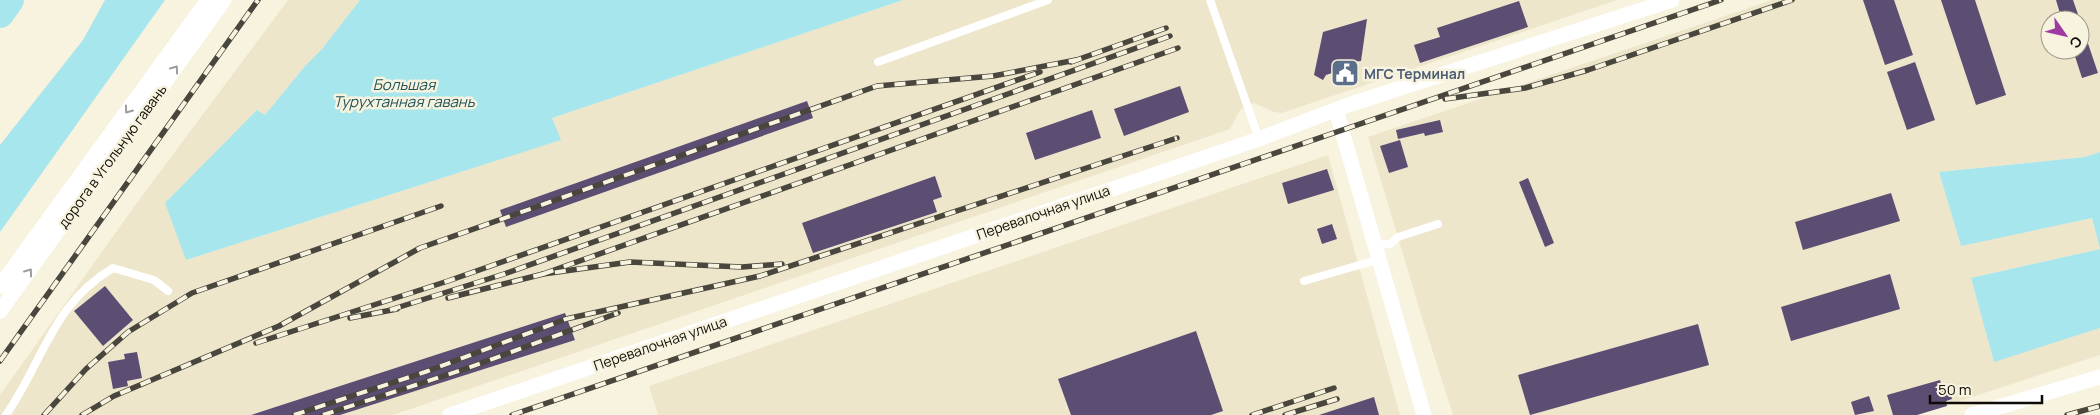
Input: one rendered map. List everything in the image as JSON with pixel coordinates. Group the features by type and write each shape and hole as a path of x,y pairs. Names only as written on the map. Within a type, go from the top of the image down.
{"street":[{"name":"дорога в Угольную гавань","path":"0,286 208,0"},
{"name":"дорога в Угольную гавань","path":"0,311 224,0"},
{"name":"Перевалочная улица","path":"450,415 1259,139 1336,110 1672,0"},
{"path":"1336,110 1424,415"},
{"path":"1972,415 2100,377"}],"lane":[{"path":"878,62 1048,0"},
{"path":"1210,0 1259,139"},
{"path":"1304,281 1378,252 1398,238 1438,224"},
{"path":"6,415 58,322 77,295 94,280 112,268 154,280 168,291"}],"shaded area":[{"path":"288,0 360,0 322,49 305,66 265,116 257,110 186,260 560,140 552,118 903,0 1617,0 1282,113 1274,112 1254,103 1240,110 1230,129 393,415 0,415 0,395 136,204"},
{"path":"1772,0 2100,0 2100,152 2085,157 1939,172 1961,245 2092,218 2100,249 1971,278 1994,361 2100,328 2100,355 1917,415 1453,415 1368,137"},
{"path":"1328,155 1400,415 658,415 649,386"}],"water":[{"path":"105,0 165,0 0,232 0,145 83,40"},
{"name":"Большая Турухтанная гавань","path":"360,0 903,0 552,118 561,140 186,260 165,203 257,110 265,115 305,66 322,49"},
{"path":"2100,152 2100,249 2092,218 1961,246 1939,172 2085,157"},
{"path":"2100,249 2100,328 1994,362 1971,278"}],"building":[{"path":"1863,0 1894,0 1913,55 1885,65"},
{"path":"1941,0 1975,0 2006,95 1976,105"},
{"path":"2056,0 2073,0 2076,10 2059,10"},
{"path":"1519,1 1528,27 1420,63 1414,45 1440,37 1437,28"},
{"path":"1367,19 1361,61 1353,62 1353,66 1326,75 1323,80 1314,75 1323,32"},
{"path":"2090,49 2098,73 2082,78 2076,60 2090,60"},
{"path":"1915,62 1935,120 1907,130 1887,72"},
{"path":"1180,86 1189,112 1124,136 1114,109"},
{"path":"807,101 813,118 506,227 500,210"},
{"path":"1092,110 1101,138 1035,160 1026,133"},
{"path":"1440,120 1443,132 1425,136 1424,133 1398,139 1396,130"},
{"path":"1400,140 1408,167 1389,173 1380,146"},
{"path":"1327,169 1334,190 1288,204 1282,183"},
{"path":"935,176 942,197 933,200 937,212 813,253 802,223"},
{"path":"1528,178 1554,243 1545,247 1519,182"},
{"path":"1891,193 1900,221 1803,250 1795,222"},
{"path":"1332,224 1337,239 1322,244 1317,229"},
{"path":"1890,274 1900,309 1791,341 1781,307"},
{"path":"105,286 133,320 103,346 74,311"},
{"path":"565,313 575,340 340,415 251,415"},
{"path":"1698,324 1709,365 1530,415 1518,375"},
{"path":"1196,331 1223,411 1211,415 1071,415 1058,379"},
{"path":"137,352 142,378 127,381 128,386 113,389 108,362 125,359 124,354"},
{"path":"1940,380 1944,394 1950,392 1952,399 1946,401 1947,406 1917,415 1893,415 1887,395"},
{"path":"1869,396 1874,411 1855,415 1851,402"},
{"path":"1374,397 1379,415 1319,415"}],"waterway":[{"path":"0,14 10,0"}],"railway":[{"path":"0,361 258,0"},
{"path":"512,415 1721,0"},
{"path":"1445,99 1525,88 1588,70 1792,0"},
{"path":"1071,62 1166,28"},
{"path":"390,310 504,274 1170,36"},
{"path":"543,274 1178,48"},
{"path":"82,415 114,396 279,326 420,248 877,86 993,76 1076,60"},
{"path":"256,343 448,281 1040,72"},
{"path":"294,415 428,371 566,319 760,276 1177,138"},
{"path":"44,415 86,369 128,332 192,293 441,206"},
{"path":"448,298 543,274 630,262 742,267 782,264"},
{"path":"350,318 397,309"},
{"path":"323,415 465,369 618,313"},
{"path":"1252,415 1334,388"},
{"path":"1285,415 1337,399"},
{"path":"2067,415 2100,406"}],"place":[{"name":"МГС Терминал","path":"1345,73"}]}
